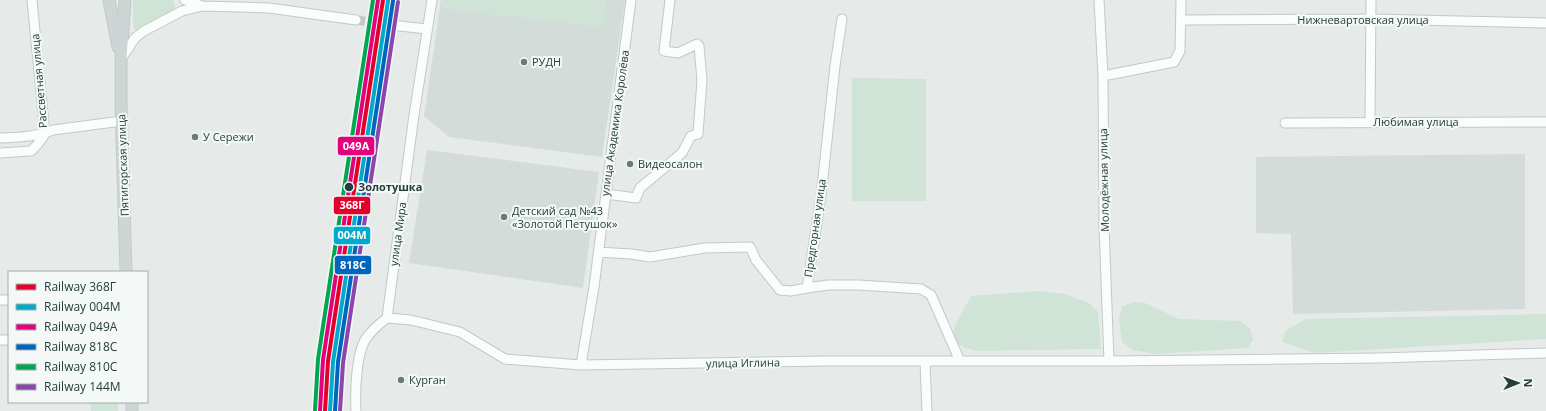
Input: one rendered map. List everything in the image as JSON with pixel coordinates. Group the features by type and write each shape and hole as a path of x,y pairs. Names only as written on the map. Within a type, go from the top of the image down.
{"main road":[{"name":"Пятигорская улица","path":"109,0 121,59"},
{"name":"Пятигорская улица","path":"125,0 121,59 126,271"}],"street":[{"name":"Рассветная улица","path":"0,153 31,151 45,134 32,0"},
{"path":"185,0 202,6 269,8 356,20"},
{"name":"улица Мира","path":"387,318 432,0"},
{"name":"улица Академика Королёва","path":"581,365 606,194 631,0"},
{"path":"606,194 636,198 640,188 682,153 691,136 698,134 702,80 699,46 697,44 678,54 664,51 670,0"},
{"name":"Молодёжная улица","path":"1099,0 1103,76 1104,226 1109,361"},
{"path":"1103,76 1174,62 1180,51 1181,0"},
{"path":"1370,122 1371,0"},
{"path":"121,59 135,38 144,31 182,12 202,6"},
{"name":"Предгорная улица","path":"842,19 835,66 821,196 806,288 828,285 850,285 921,289 930,295 960,362"},
{"name":"Нижневартовская улица","path":"1181,20 1371,19 1546,23"},
{"path":"391,25 427,30"},
{"path":"0,138 45,134 53,130 122,122"},
{"name":"Любимая улица","path":"1285,123 1546,122"},
{"path":"598,252 650,257 704,248 750,247 756,260 780,290 791,291 806,288"},
{"path":"356,411 356,370 365,341 375,328 387,318"},
{"name":"улица Иглина","path":"387,318 411,320 460,332 505,359 581,365 825,361 960,362 1378,358 1546,353"},
{"path":"925,362 928,411"}],"shaded area":[{"name":"РУДН","path":"441,0 625,0 602,157 449,137 424,116"},
{"name":"Детский сад №43 «Золотой Петушок»","path":"427,150 599,172 583,288 409,263"},
{"path":"1525,154 1525,309 1293,314 1291,234 1256,233 1256,157"}],"green space":[{"path":"133,0 173,0 175,8 173,11 140,30 135,30 133,26"},
{"path":"441,0 606,0 603,27 440,9"},
{"path":"852,78 926,79 926,201 852,201"},
{"path":"1040,291 1065,294 1089,303 1098,312 1101,349 977,351 965,348 954,340 954,327 971,296"},
{"path":"1133,302 1145,303 1179,319 1240,321 1250,328 1253,340 1248,348 1157,354 1133,350 1122,342 1119,319 1122,307"},
{"path":"1546,314 1546,339 1315,353 1282,342 1285,331 1306,319"},
{"path":"91,403 118,403 118,411 91,411"}],"tunnel":[{"path":"356,20 391,25"}],"rail line":[{"name":"810С","path":"315,410 318,359 373,0"},
{"name":"049А","path":"320,411 323,360 378,0"},
{"name":"368Г","path":"325,411 328,361 383,0"},
{"name":"004М","path":"330,411 333,362 388,1"},
{"name":"818С","path":"335,411 338,362 393,1"},
{"name":"144М","path":"340,411 343,363 398,2"}],"place":[{"name":"РУДН","path":"524,62"},
{"name":"У Сережи","path":"195,137"},
{"name":"Видеосалон","path":"630,164"},
{"name":"Золотушка","path":"349,187"},
{"name":"Детский сад №43 «Золотой Петушок»","path":"504,217"},
{"name":"Курган","path":"401,380"}]}
